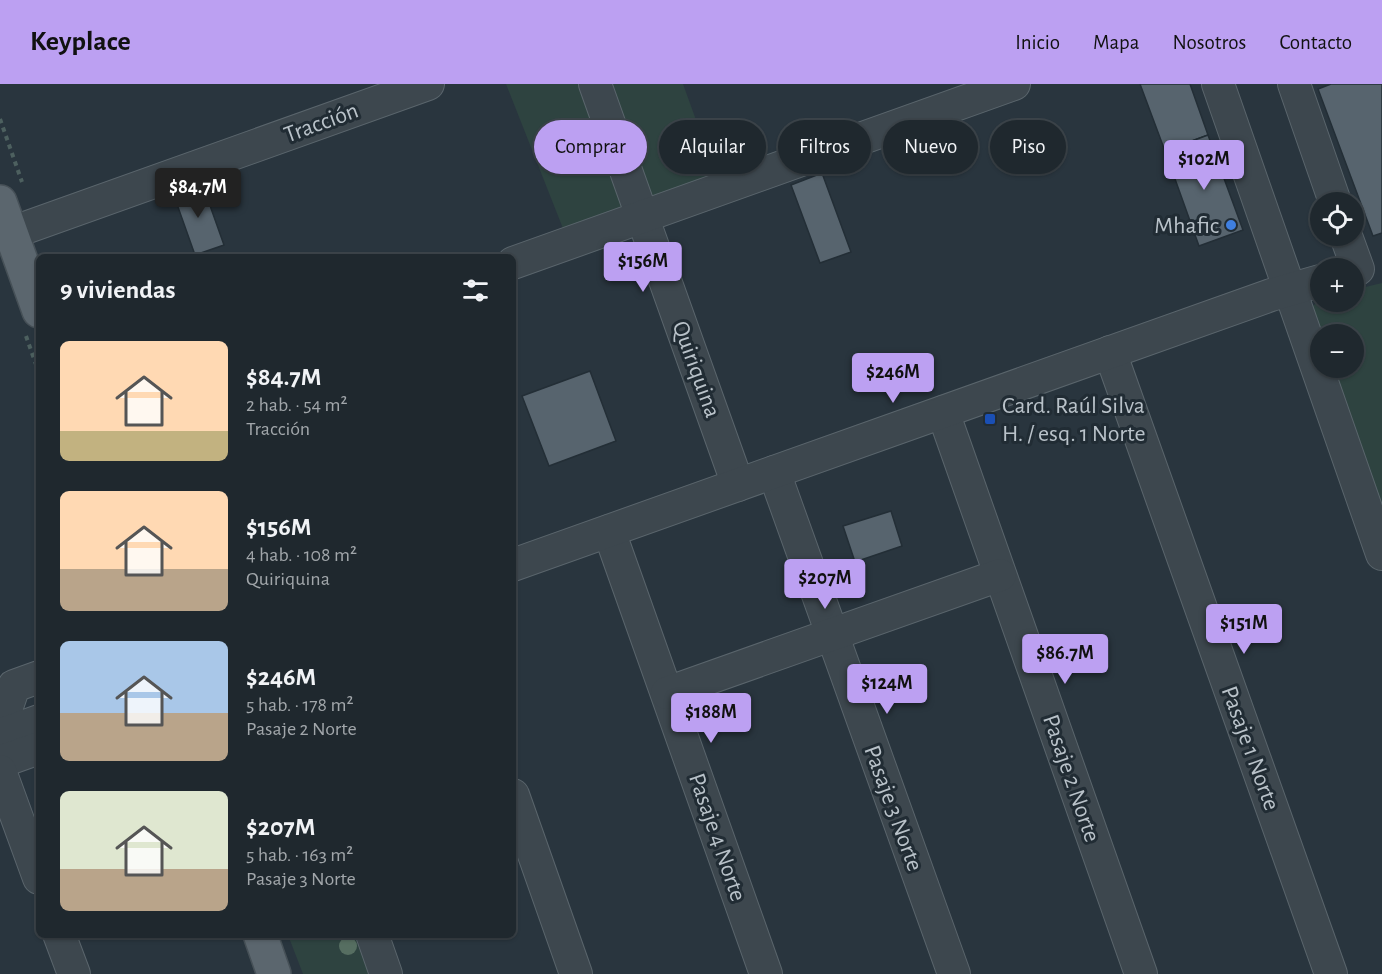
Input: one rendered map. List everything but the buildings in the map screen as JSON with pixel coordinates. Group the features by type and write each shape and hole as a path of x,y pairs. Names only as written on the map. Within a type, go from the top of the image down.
{"main road":[{"path":"0,202 36,303"},
{"path":"261,938 274,974"}],"street":[{"name":"Tracción","path":"11,233 428,84"},
{"name":"Quiriquina","path":"595,84 738,485"},
{"path":"516,262 1014,84"},
{"path":"1294,84 1332,192"},
{"path":"1222,85 1289,289 1382,554"},
{"path":"516,564 1110,352 1310,284"},
{"name":"Pasaje 1 Norte","path":"1110,352 1331,974"},
{"name":"Pasaje 2 Norte","path":"943,412 1141,974"},
{"name":"Pasaje 3 Norte","path":"774,472 954,974"},
{"name":"Pasaje 4 Norte","path":"609,531 766,974"},
{"path":"667,693 1000,575"},
{"path":"0,727 14,686 36,678"},
{"path":"0,735 36,722"},
{"path":"0,762 36,749"},
{"path":"0,771 36,870"},
{"path":"516,804 576,974"},
{"path":"60,938 74,974"},
{"path":"373,938 386,974"}],"green space":[{"path":"506,84 683,84 696,120 659,120 659,174 716,174 717,178 564,231 542,174 647,174 647,120 534,120 534,155"},
{"path":"1382,283 1382,526 1329,378 1364,378 1364,324 1316,324 1311,312 1364,312 1364,287"},
{"path":"289,938 362,938 375,974 303,974"}],"place":[{"name":"Mhafic","path":"1231,225"},
{"name":"Card. Raúl Silva H. / esq. 1 Norte","path":"990,419"}]}
